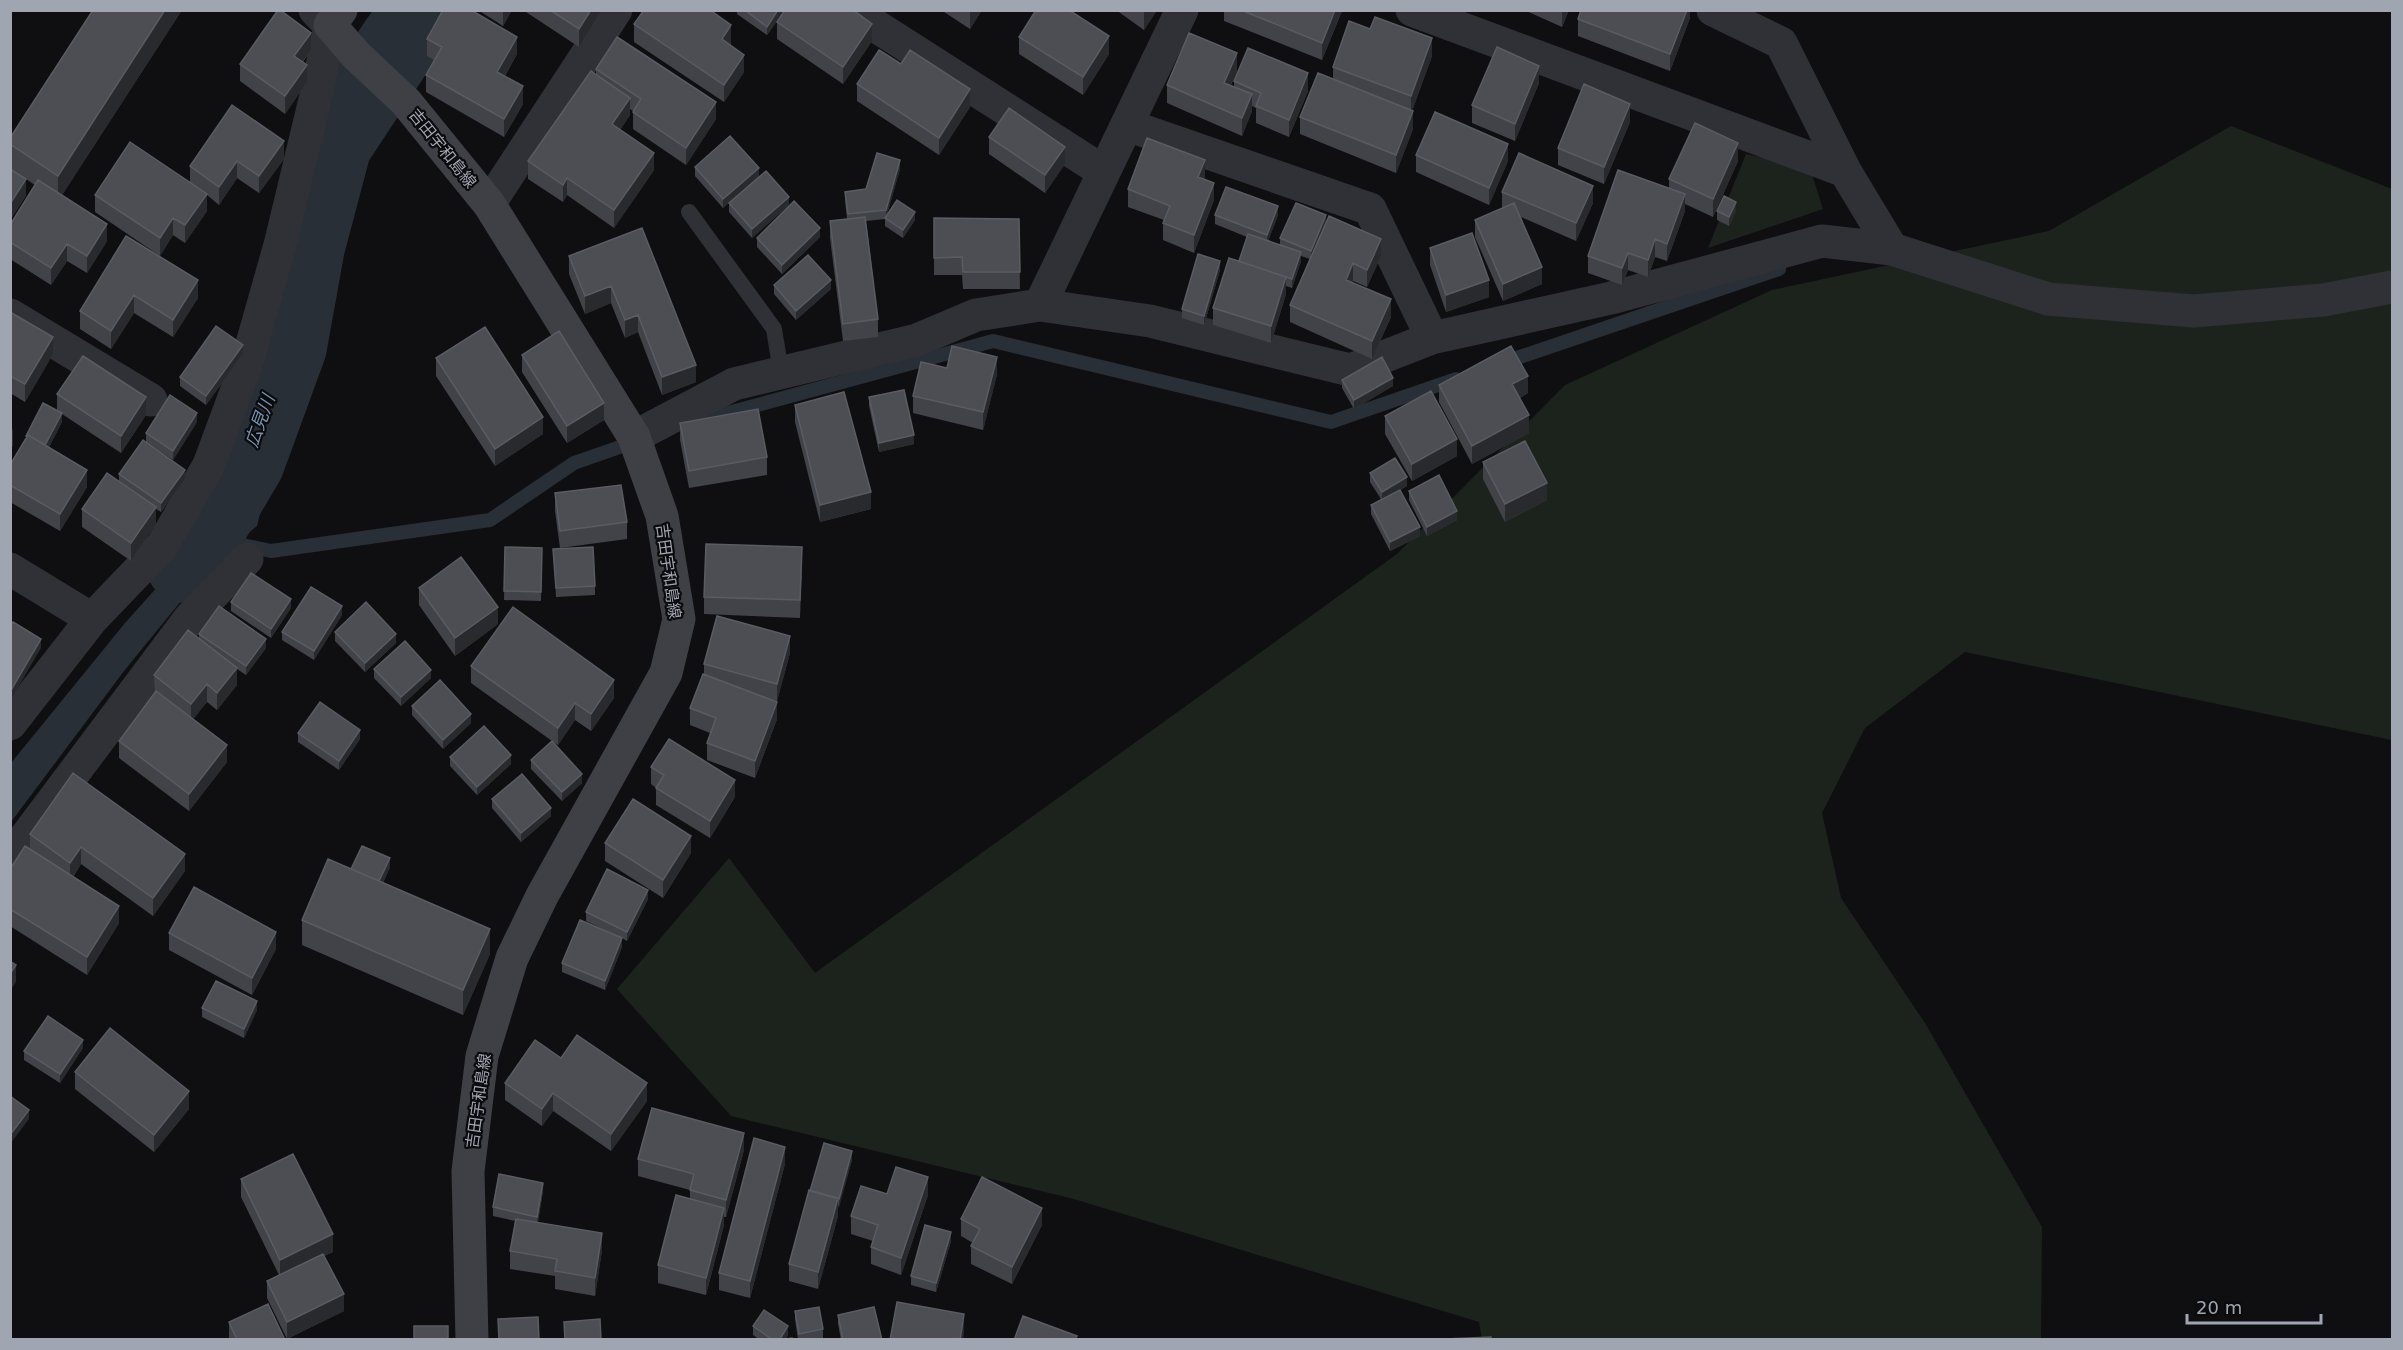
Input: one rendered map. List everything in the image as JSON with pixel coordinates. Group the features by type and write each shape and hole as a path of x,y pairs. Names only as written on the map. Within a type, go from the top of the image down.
{"main road":[{"name":"吉田宇和島線","path":"329,16 356,55 406,102 489,204 634,437 662,516 679,619 666,673 542,896 512,958 482,1056 468,1171 472,1340"}],"street":[{"path":"489,204 616,10"},
{"path":"851,10 1104,172"},
{"path":"1040,305 1182,10"},
{"path":"1412,10 1845,171"},
{"path":"1713,10 1781,43 1845,171 1892,249"},
{"path":"10,724 93,619 162,546 209,465 246,364 280,245 318,87 329,16"},
{"path":"1127,125 1370,209 1432,338"},
{"path":"634,437 734,384 917,340 976,315 1040,305 1150,321 1350,370 1432,338 1611,298 1822,241 1892,249 2048,299 2194,311 2323,300 2392,287"},
{"path":"10,315 152,400"},
{"path":"10,858 190,618 247,559"},
{"path":"10,569 93,619"}],"lane":[{"path":"689,212 774,329 782,372"}],"shaded area":[{"path":"2231,126 2392,189 2392,740 1965,652 1865,728 1822,813 1841,898 1925,1023 2042,1227 2041,1339 1482,1339 1479,1322 1074,1199 731,1116 617,989 729,858 815,973 1397,554 1565,385 1772,290 2049,231"},
{"path":"1746,154 1810,168 1823,209 1708,248"},
{"path":"224,465 269,477 257,526 208,568 124,671 11,822 11,763 125,623 169,574"}],"building":[{"path":"93,10 165,10 58,176 10,144 10,138"},
{"path":"278,10 311,33 294,56 307,65 285,96 240,64"},
{"path":"443,10 471,10 517,37 497,72 523,86 504,119 426,75 442,47 427,39"},
{"path":"550,10 591,10 579,29"},
{"path":"644,10 710,10 731,25 722,39 744,55 724,85 634,24"},
{"path":"745,10 778,10 767,27"},
{"path":"785,10 853,10 872,24 843,67 777,22"},
{"path":"1036,10 1069,10 1109,36 1083,77 1019,37"},
{"path":"1241,10 1335,10 1322,43"},
{"path":"1581,10 1687,10 1670,54 1578,19"},
{"path":"1375,17 1432,38 1411,96 1333,67 1349,21 1370,29"},
{"path":"1189,33 1237,53 1224,83 1252,94 1242,118 1167,85"},
{"path":"617,37 716,102 686,148 633,112 641,99 596,69"},
{"path":"1497,47 1539,66 1515,124 1472,105"},
{"path":"1248,48 1308,73 1289,120 1256,106 1261,93 1234,81"},
{"path":"879,50 901,64 910,50 970,89 939,138 857,84"},
{"path":"591,71 630,98 612,124 654,153 614,210 567,178 563,185 528,161"},
{"path":"1318,73 1413,111 1396,155 1300,117"},
{"path":"1584,84 1630,104 1604,167 1558,148"},
{"path":"232,105 284,141 259,176 237,161 219,187 190,166"},
{"path":"1009,108 1065,147 1045,175 989,137"},
{"path":"1435,112 1508,144 1489,188 1416,155"},
{"path":"1695,123 1738,143 1713,199 1669,179"},
{"path":"730,136 759,168 723,199 695,167"},
{"path":"1147,138 1205,160 1198,177 1214,183 1194,235 1163,223 1170,206 1128,189"},
{"path":"130,142 207,194 185,225 173,218 160,238 95,195"},
{"path":"877,153 900,160 886,210 848,214 845,192 866,189"},
{"path":"1519,153 1593,186 1576,223 1502,192"},
{"path":"10,169 26,179 10,204"},
{"path":"1618,170 1685,194 1667,244 1655,239 1648,260 1628,253 1622,268 1588,256"},
{"path":"766,171 789,197 752,229 729,203"},
{"path":"38,180 107,224 87,256 67,244 51,268 10,242 10,225"},
{"path":"1226,187 1278,206 1267,235 1215,215"},
{"path":"1724,196 1736,202 1729,217 1717,211"},
{"path":"897,200 915,212 903,230 885,218"},
{"path":"794,201 820,228 782,265 757,238"},
{"path":"1296,203 1326,215 1311,251 1280,238"},
{"path":"1514,203 1542,267 1503,284 1475,220"},
{"path":"1329,216 1381,239 1367,270 1353,263 1346,280 1391,299 1372,341 1290,305"},
{"path":"865,217 878,319 843,324 830,221"},
{"path":"934,218 1019,219 1020,272 963,272 962,257 934,258"},
{"path":"642,228 696,365 662,377 638,315 625,320 611,286 585,296 569,256"},
{"path":"1472,233 1489,280 1446,295 1430,248"},
{"path":"1248,234 1301,252 1292,279 1239,261"},
{"path":"126,236 198,280 173,320 134,295 111,331 80,311"},
{"path":"1198,254 1220,261 1204,316 1182,309"},
{"path":"808,255 831,280 796,311 774,285"},
{"path":"1229,258 1286,277 1271,326 1213,308"},
{"path":"10,312 53,337 25,384 10,376"},
{"path":"216,326 243,345 206,396 180,377"},
{"path":"485,327 543,417 495,449 436,358"},
{"path":"559,331 604,403 567,426 522,355"},
{"path":"952,346 997,357 983,412 913,396 921,362 947,368"},
{"path":"1511,346 1528,376 1512,384 1529,415 1472,446 1439,385"},
{"path":"83,356 146,397 121,436 57,394"},
{"path":"1382,357 1393,378 1354,400 1342,380"},
{"path":"904,390 914,435 879,443 869,397"},
{"path":"1431,391 1457,439 1412,464 1385,416"},
{"path":"844,392 871,492 820,505 795,405"},
{"path":"170,395 197,413 173,451 146,433"},
{"path":"43,403 62,413 45,445 26,436"},
{"path":"758,409 767,457 689,471 680,423"},
{"path":"28,435 87,470 60,514 10,485 10,465"},
{"path":"143,440 185,470 161,503 119,474"},
{"path":"1525,441 1547,483 1505,504 1483,462"},
{"path":"1395,458 1407,477 1382,492 1370,473"},
{"path":"107,473 156,507 131,543 82,509"},
{"path":"1439,475 1457,511 1427,527 1409,491"},
{"path":"621,485 627,522 560,531 555,493"},
{"path":"1400,490 1420,527 1390,542 1371,505"},
{"path":"706,544 802,547 800,600 704,597"},
{"path":"505,547 542,548 541,592 504,591"},
{"path":"593,547 595,586 556,588 553,549"},
{"path":"461,557 498,607 455,638 419,588"},
{"path":"251,573 291,599 271,629 231,602"},
{"path":"311,587 342,606 314,651 282,632"},
{"path":"366,602 396,634 365,663 335,632"},
{"path":"219,606 266,639 246,666 199,634"},
{"path":"513,607 614,680 591,714 575,703 558,728 471,666"},
{"path":"717,616 790,636 777,684 704,664"},
{"path":"13,622 41,639 10,692 10,627"},
{"path":"188,630 237,668 217,693 207,684 191,704 154,675"},
{"path":"405,641 431,670 401,697 374,669"},
{"path":"703,674 777,702 755,761 707,743 716,718 690,708"},
{"path":"440,680 471,714 443,740 412,706"},
{"path":"156,691 227,745 189,794 119,741"},
{"path":"320,702 360,730 339,761 298,733"},
{"path":"484,726 511,755 477,787 450,757"},
{"path":"669,739 735,780 710,821 656,788 664,775 651,767"},
{"path":"552,741 582,774 562,792 531,760"},
{"path":"73,773 185,854 153,898 81,847 70,863 30,834"},
{"path":"522,774 551,808 521,833 492,799"},
{"path":"633,799 691,836 663,880 605,843"},
{"path":"25,846 119,906 87,957 10,909 10,869"},
{"path":"362,846 390,858 379,881 351,869"},
{"path":"328,859 490,929 463,990 302,920"},
{"path":"607,869 648,890 627,932 586,912"},
{"path":"194,887 276,932 252,978 169,933"},
{"path":"580,920 622,938 605,981 562,963"},
{"path":"10,961 16,965 10,974"},
{"path":"216,981 257,1001 244,1029 202,1008"},
{"path":"48,1016 83,1040 60,1074 24,1051"},
{"path":"110,1028 189,1091 154,1135 75,1072"},
{"path":"577,1035 647,1083 611,1134 553,1093 542,1109 505,1083 535,1040 561,1058"},
{"path":"10,1096 29,1110 10,1135"},
{"path":"652,1108 744,1133 726,1200 690,1190 694,1174 638,1159"},
{"path":"754,1138 785,1147 750,1281 719,1273"},
{"path":"824,1143 852,1151 839,1199 810,1191"},
{"path":"293,1154 333,1234 280,1260 241,1179"},
{"path":"896,1167 928,1177 901,1258 871,1247 878,1225 851,1216 861,1186 887,1194"},
{"path":"499,1174 543,1183 537,1217 493,1207"},
{"path":"982,1177 1042,1208 1012,1267 971,1246 980,1229 961,1219"},
{"path":"809,1190 838,1198 818,1272 789,1264"},
{"path":"676,1195 724,1208 706,1278 658,1265"},
{"path":"516,1219 602,1233 595,1278 555,1271 557,1259 510,1251"},
{"path":"925,1225 951,1232 936,1283 911,1276"},
{"path":"323,1254 344,1294 287,1322 267,1281"},
{"path":"897,1302 964,1314 960,1340 890,1340"},
{"path":"268,1304 285,1340 237,1340 229,1322"},
{"path":"819,1307 823,1329 799,1334 795,1311"},
{"path":"874,1307 882,1340 843,1340 838,1315"},
{"path":"764,1310 788,1326 780,1339 773,1340 753,1326"},
{"path":"1023,1316 1077,1336 1075,1340 1014,1340"},
{"path":"538,1317 539,1340 499,1340 498,1319"},
{"path":"600,1319 601,1340 565,1340 564,1322"},
{"path":"414,1326 448,1326 448,1340 414,1340"},
{"path":"1491,1337 1491,1340 1422,1340"}],"waterway":[{"name":"広見川","path":"185,563 245,461 287,346 305,246 332,144 423,10"},
{"path":"1502,363 1779,269"},
{"path":"695,422 993,341 1331,422 1456,379"},
{"path":"219,540 271,551 490,520 574,463 637,441"}]}
